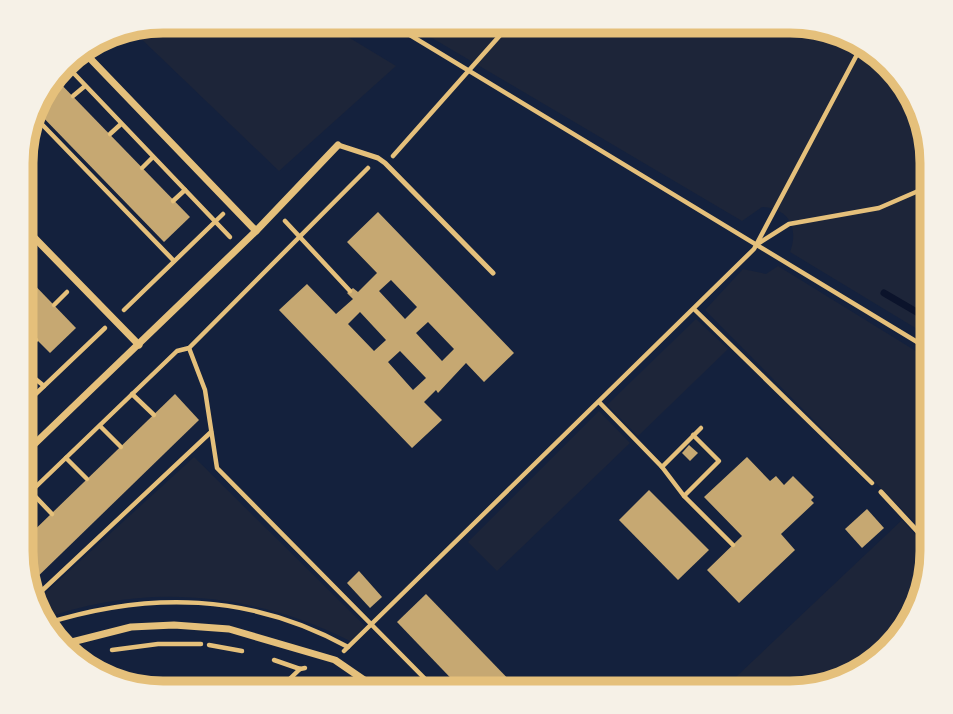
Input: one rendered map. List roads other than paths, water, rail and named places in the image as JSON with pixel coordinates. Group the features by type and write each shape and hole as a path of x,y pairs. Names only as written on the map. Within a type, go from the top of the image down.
{"street":[{"path":"88,57 256,231"},
{"path":"34,443 240,247 338,145"},
{"path":"33,236 139,345"},
{"path":"70,642 131,627 174,625 229,629 335,660 365,680"}],"lane":[{"path":"338,145 378,158 385,163 494,273"},
{"path":"881,492 919,533"}],"waterway":[{"path":"884,293 920,314"}]}
